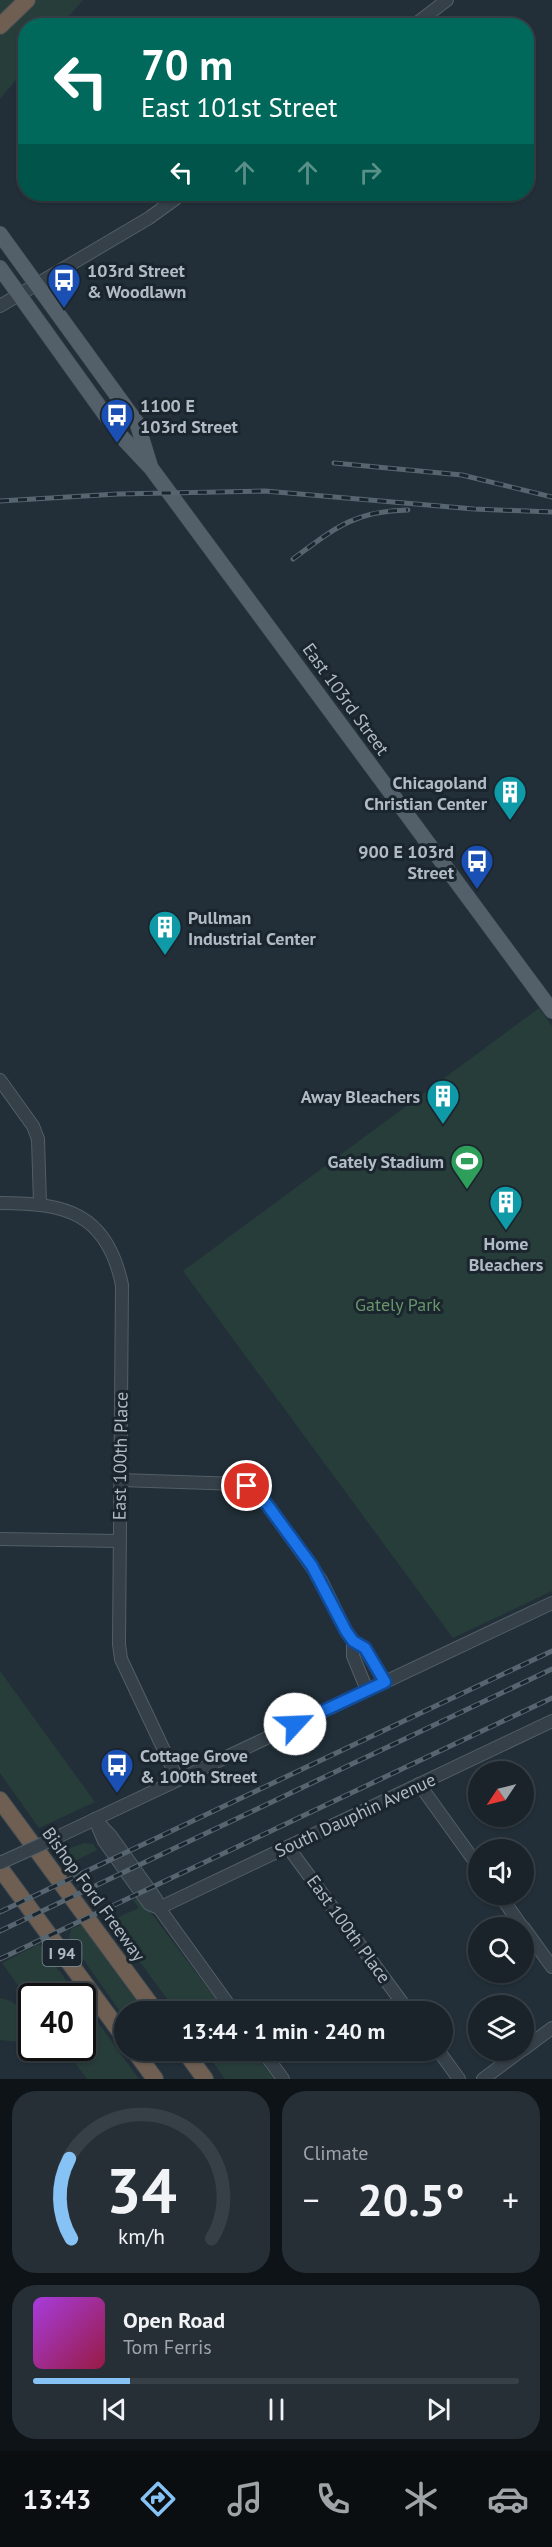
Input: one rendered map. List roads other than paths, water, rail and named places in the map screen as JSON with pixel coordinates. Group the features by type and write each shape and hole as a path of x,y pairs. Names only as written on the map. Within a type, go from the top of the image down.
{"highway":[{"path":"0,26 27,0"},
{"path":"0,1785 99,1921 120,1962"},
{"name":"Bishop Ford Freeway","path":"0,1800 148,2001"},
{"name":"I 94","path":"0,1868 114,2023"},
{"path":"143,2061 155,2079"},
{"path":"192,2061 205,2079"}],"main road":[{"name":"East 103rd Street","path":"0,234 136,423 152,468"},
{"name":"East 103rd Street","path":"0,268 119,434 152,468 552,1011"}],"street":[{"path":"423,18 447,0"},
{"path":"0,306 149,218 173,201"},
{"path":"0,1080 33,1126 38,1139 40,1203"},
{"name":"East 100th Place","path":"0,1203 40,1203 71,1212 87,1221 108,1245 119,1272 122,1285 118,1541 119,1644 121,1659 178,1780"},
{"path":"120,1480 232,1483 247,1486 257,1493 317,1573 353,1641 352,1656 368,1690"},
{"path":"0,1539 118,1541"},
{"path":"0,1863 552,1603"},
{"path":"353,1641 365,1648 385,1682"},
{"name":"South Dauphin Avenue","path":"159,1908 551,1724"},
{"path":"419,1784 468,1852"},
{"path":"95,1819 111,1836 156,1899 159,1908 226,2001"},
{"name":"East 100th Place","path":"288,1847 401,2001"},
{"path":"534,1942 552,1966"},
{"path":"534,2042 552,2028"},
{"path":"270,2061 283,2079"},
{"path":"446,2061 459,2079"},
{"path":"483,2079 508,2061"}],"railway":[{"path":"334,463 462,475 552,497"},
{"path":"0,501 118,494 265,491 474,509 552,512"},
{"path":"293,559 346,523 373,514 408,510"},
{"path":"0,1912 552,1651"},
{"path":"0,1931 552,1669"},
{"path":"0,1959 552,1698"}],"place":[{"name":"103rd Street & Woodlawn","path":"64,309"},
{"name":"1100 E 103rd Street","path":"117,444"},
{"name":"Chicagoland Christian Center","path":"510,821"},
{"name":"900 E 103rd Street","path":"477,890"},
{"name":"Pullman Industrial Center","path":"165,956"},
{"name":"Away Bleachers","path":"443,1125"},
{"name":"Gately Stadium","path":"467,1190"},
{"name":"Home Bleachers","path":"506,1231"},
{"name":"Cottage Grove & 100th Street","path":"117,1794"}],"park label":[{"name":"Gately Park","path":"398,1304"}]}
